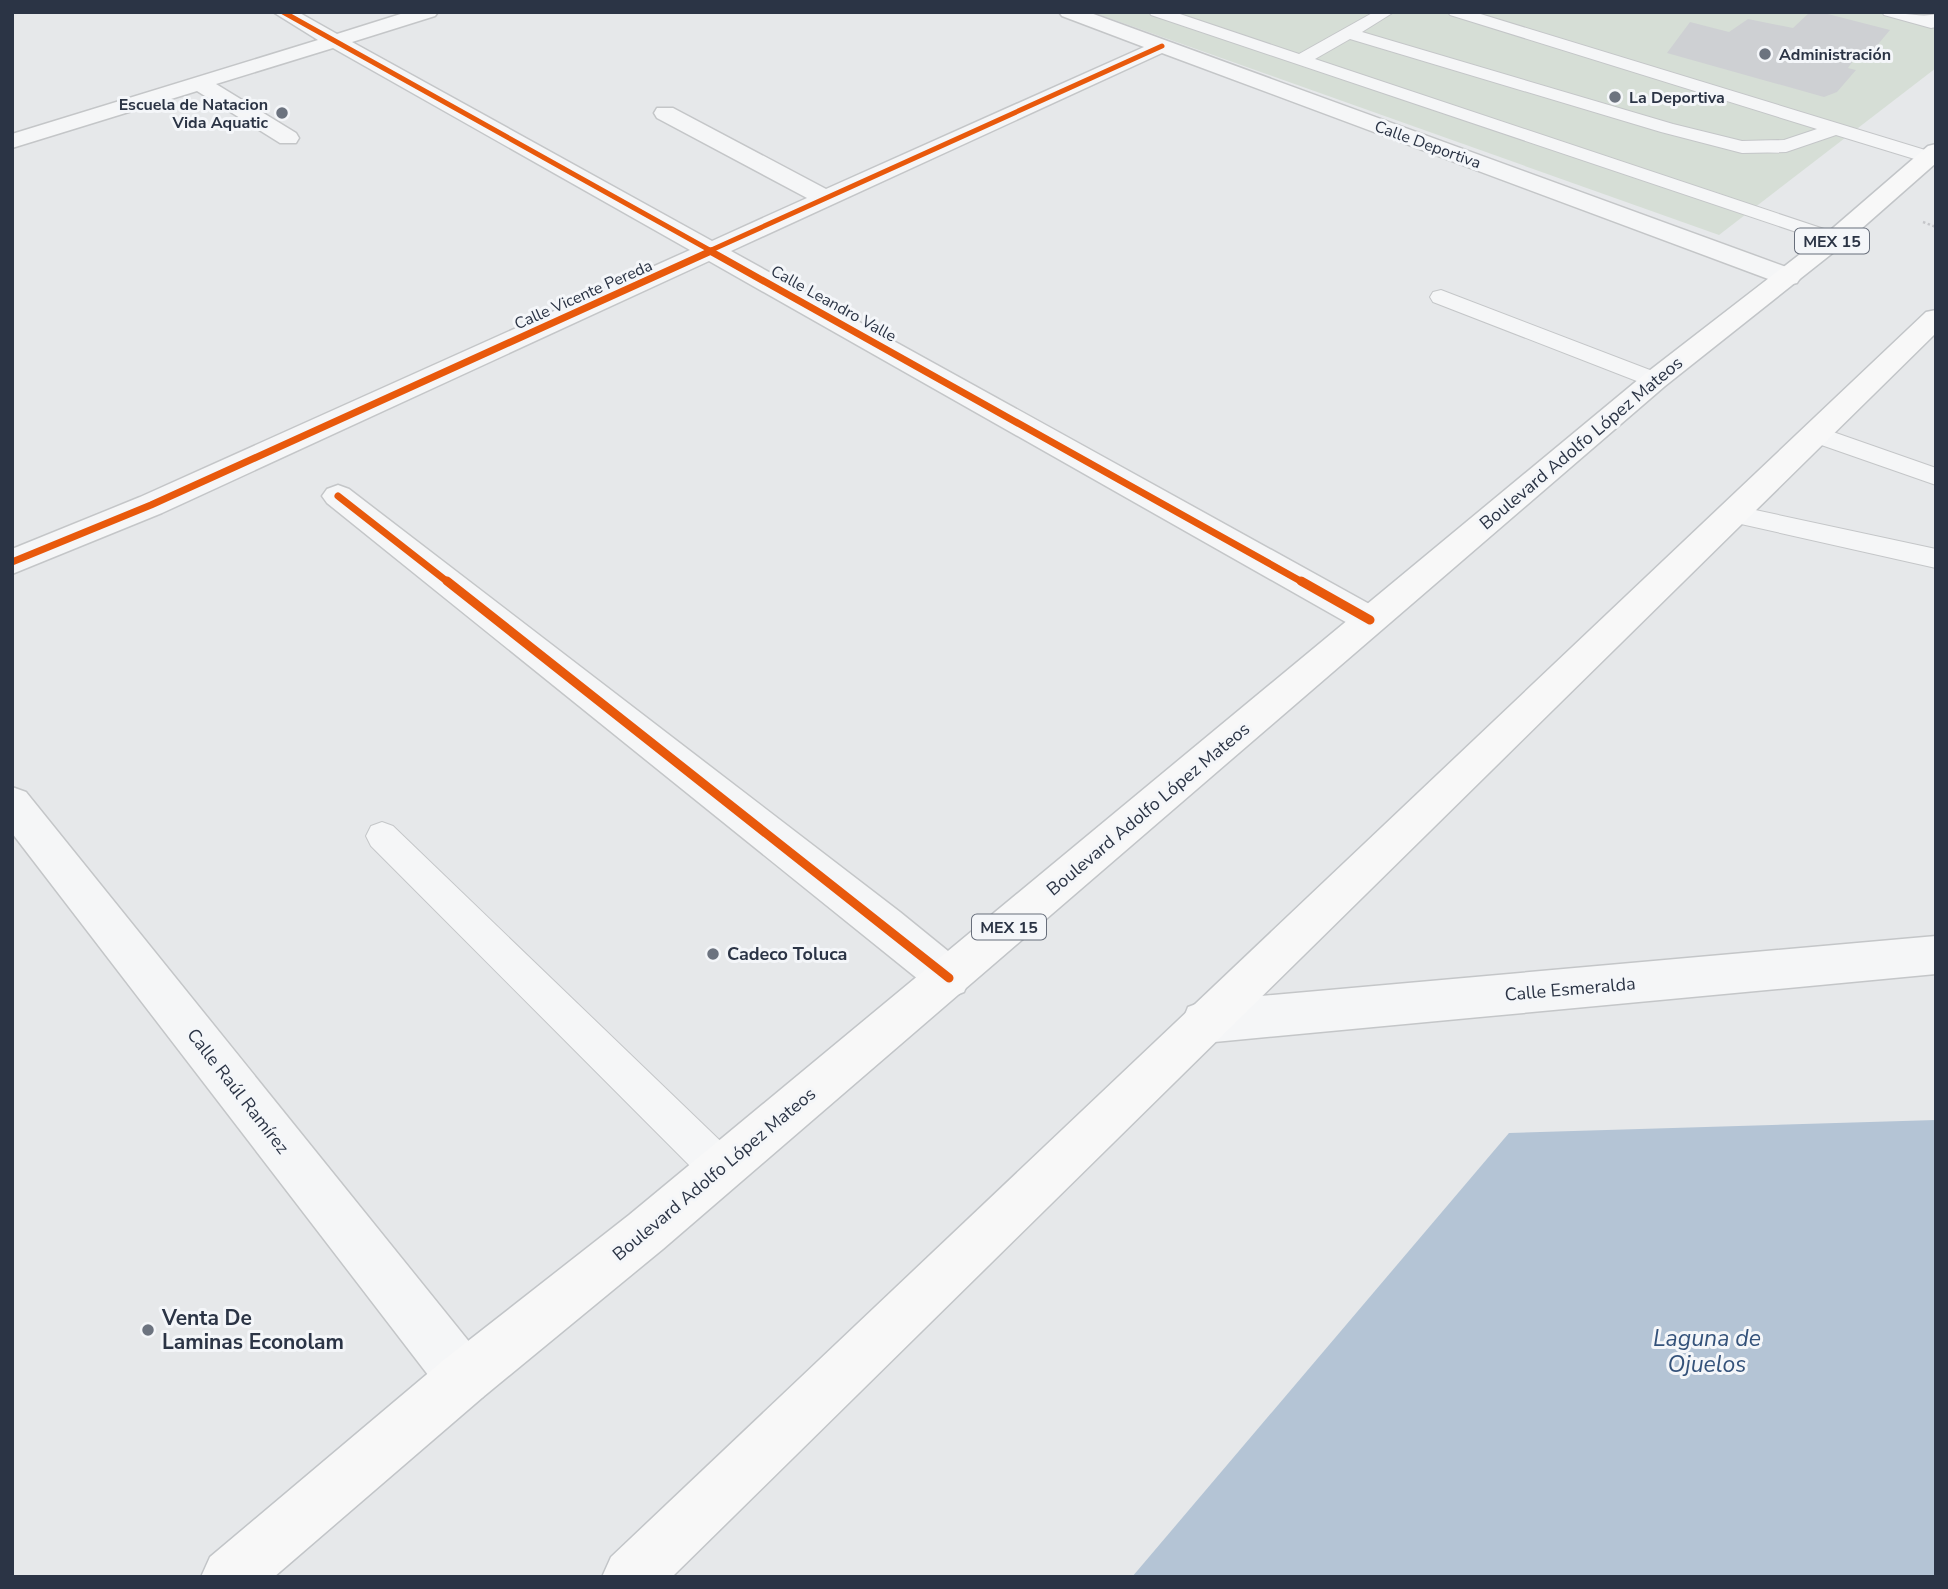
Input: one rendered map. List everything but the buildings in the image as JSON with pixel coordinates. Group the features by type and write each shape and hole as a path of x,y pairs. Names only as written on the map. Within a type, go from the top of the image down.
{"main road":[{"name":"Boulevard Adolfo López Mateos","path":"230,1577 464,1378 721,1169 949,978 1655,380 1835,239 1932,154"},
{"path":"631,1577 1936,318"}],"street":[{"name":"Calle Leandro Valle","path":"283,12 1370,620"},
{"path":"12,141 428,12"},
{"name":"Calle Deportiva","path":"1069,12 1788,277"},
{"name":"Calle Vicente Pereda","path":"12,562 151,505 1162,46"},
{"path":"200,83 288,138"},
{"path":"665,113 827,199"},
{"path":"338,496 874,916 949,978"},
{"name":"Calle Raúl Ramírez","path":"12,803 464,1378"},
{"name":"Calle Esmeralda","path":"1204,1022 1936,956"}],"lane":[{"path":"1157,12 1835,239"},
{"path":"1301,60 1386,12"},
{"path":"1455,12 1835,129 1932,154"},
{"path":"1484,21 1504,12"},
{"path":"1890,12 1931,23 1936,19"},
{"path":"1348,33 1667,128 1741,147 1786,146 1835,129"},
{"path":"1441,297 1655,380"},
{"path":"1816,434 1936,478"},
{"path":"1732,514 1936,559"},
{"path":"382,836 721,1169"}],"shaded area":[{"name":"La Deportiva","path":"1092,12 1936,12 1936,68 1719,235"}],"water":[{"name":"Laguna de Ojuelos","path":"1936,1120 1936,1577 1132,1577 1509,1133"}],"cycle path":[{"path":"283,12 1370,620"},
{"path":"12,562 151,505 1162,46"},
{"path":"338,496 949,978"}],"place":[{"name":"Administración","path":"1765,54"},
{"name":"La Deportiva","path":"1615,97"},
{"name":"Escuela de Natacion Vida Aquatic","path":"282,113"},
{"name":"Cadeco Toluca","path":"713,954"},
{"name":"Venta De Laminas Econolam","path":"148,1330"}]}
